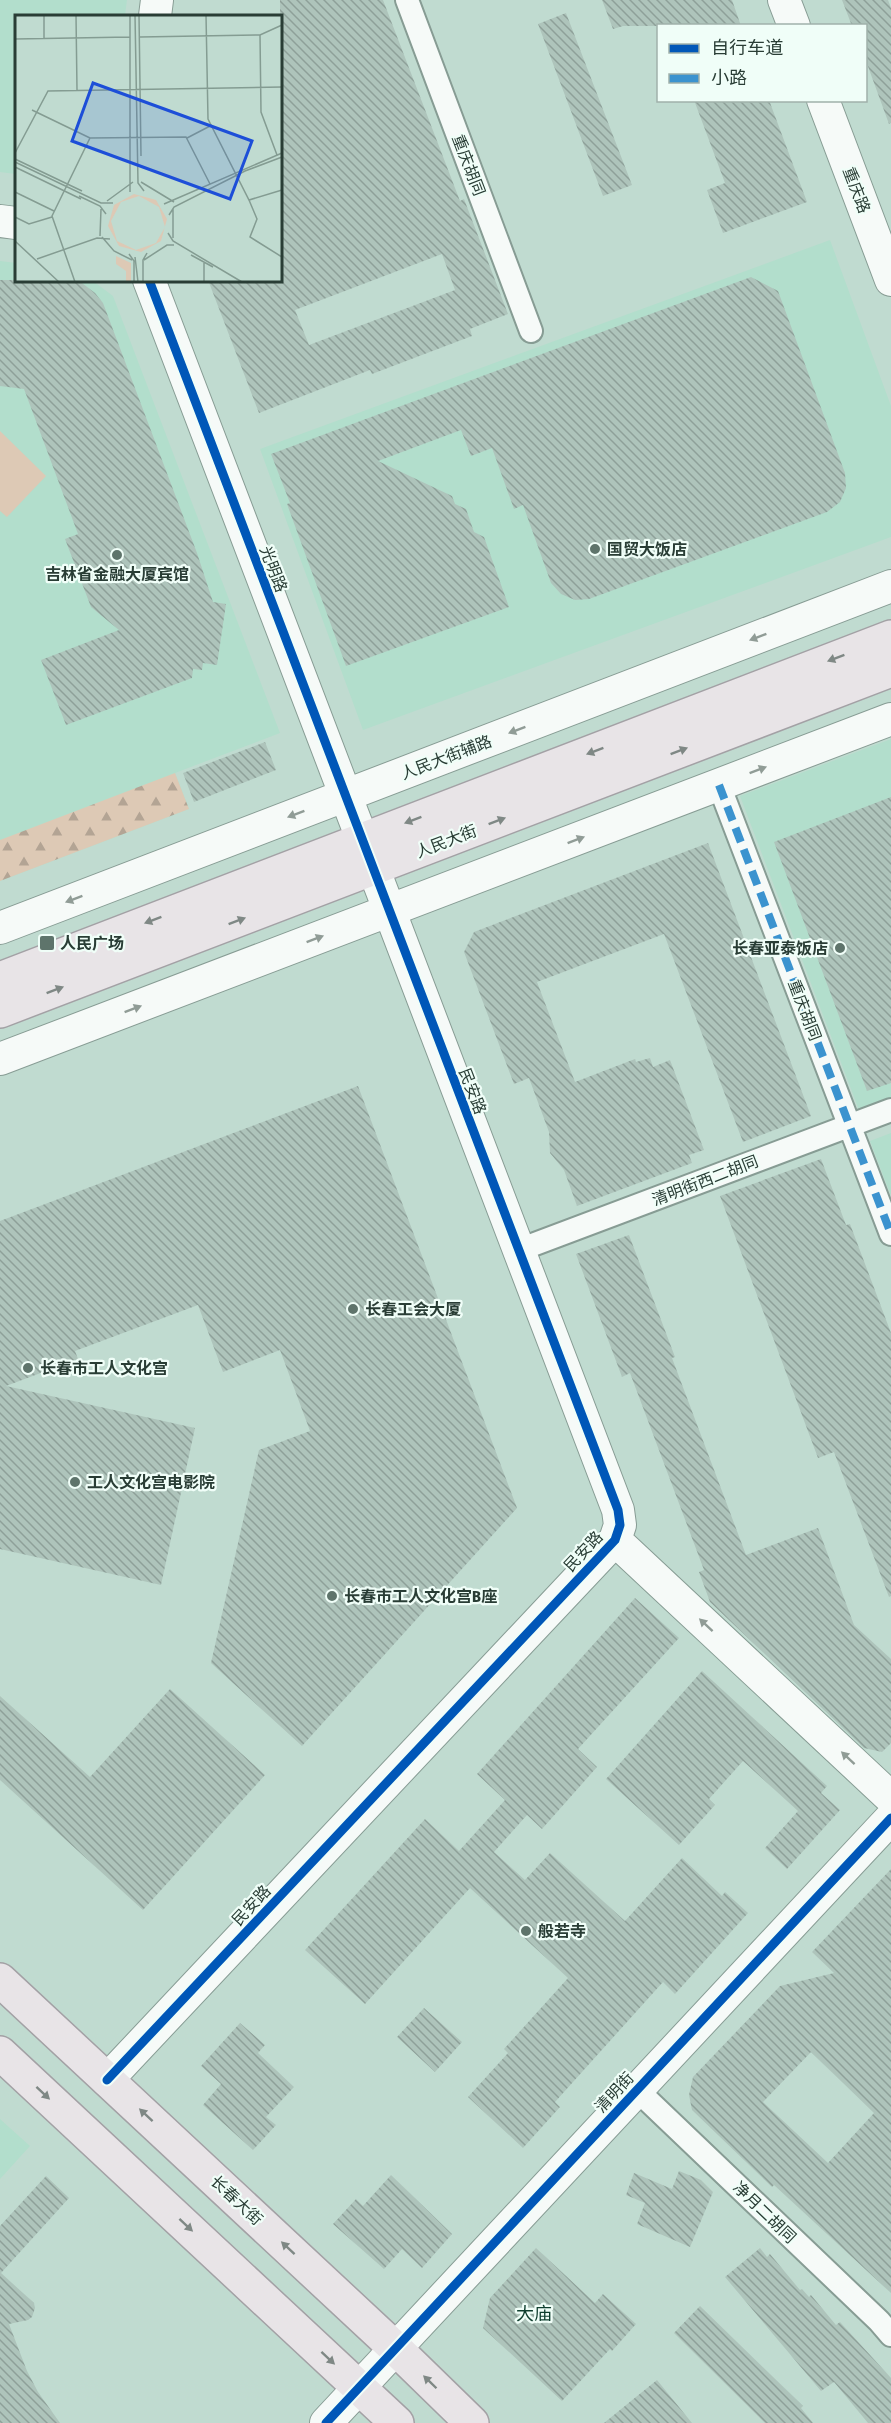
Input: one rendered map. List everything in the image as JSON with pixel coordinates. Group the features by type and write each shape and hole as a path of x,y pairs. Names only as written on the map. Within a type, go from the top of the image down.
{"main road":[{"name":"人民大街","path":"0,1011 366,855 891,638"},
{"name":"人民大街","path":"0,979 366,855 891,670"},
{"name":"长春大街","path":"0,1980 396,2349 472,2423"},
{"path":"0,2053 397,2423"}],"street":[{"path":"156,15 157,0"},
{"name":"重庆胡同","path":"407,0 531,331"},
{"path":"784,0 793,24"},
{"name":"重庆路","path":"824,102 891,280"},
{"path":"0,221 15,223"},
{"name":"光明路","path":"150,282 366,855"},
{"name":"人民大街辅路","path":"0,928 891,586"},
{"path":"0,1059 891,719"},
{"name":"重庆胡同","path":"719,785 891,1234"},
{"name":"民安路","path":"107,2080 615,1540 620,1525 618,1510 366,855"},
{"name":"清明街西二胡同","path":"519,1250 891,1110"},
{"name":"民安路","path":"615,1540 891,1798"},
{"name":"清明街","path":"326,2423 891,1818"},
{"name":"净月二胡同","path":"638,2090 891,2335"}],"shaded area":[{"path":"0,0 127,0 125,15 15,15 15,174 0,172"},
{"path":"830,240 891,406 891,537 363,730 260,449"},
{"path":"0,261 15,263 15,282 94,282 113,296 280,733 175,773 189,809 0,881"},
{"path":"891,739 891,1098 859,1110 740,796"},
{"path":"891,1133 891,1196 870,1141"},
{"path":"0,2119 30,2146 0,2179"}],"green space":[{"path":"0,431 46,476 7,517 0,511"},
{"path":"175,773 189,809 0,881 0,840"}],"building":[{"path":"280,0 383,0 460,201 464,199 508,314 470,329 472,336 372,374 370,370 259,413 209,282 282,282 282,15 280,15","holes":["442,254 455,290 309,345 295,310"]},
{"path":"602,0 732,0 740,24 657,24 657,26 623,26 613,29"},
{"path":"842,0 888,0 891,8 891,123 889,124 867,64 867,24 851,24"},
{"path":"566,13 632,185 603,196 538,24"},
{"path":"695,102 770,102 807,202 723,233 707,190 725,183"},
{"path":"751,277 778,291 845,473 846,488 840,502 827,512 589,599 575,600 561,594 551,583 523,505 514,509 492,448 471,456 461,430 378,461 452,496 455,504 466,509 474,532 484,537 509,607 346,666 271,454"},
{"path":"0,280 81,282 95,293 103,303 197,553 213,602 226,604 217,665 203,663 202,670 193,669 192,678 66,725 41,660 119,630 91,607 65,539 78,534 24,389 0,386"},
{"path":"265,742 276,770 194,802 183,773"},
{"name":"长春亚泰饭店","path":"891,797 891,1083 867,1091 774,842"},
{"path":"708,843 811,1116 743,1142 664,934 537,982 575,1082 635,1059 636,1062 650,1058 653,1067 670,1060 704,1150 689,1155 692,1163 577,1206 564,1170 550,1153 549,1132 529,1078 514,1084 464,952 474,932"},
{"path":"358,1086 517,1508 302,1746 211,1663 259,1450 310,1431 280,1350 223,1372 198,1305 75,1351 78,1359 6,1386 195,1428 161,1585 0,1549 0,1221"},
{"path":"821,1159 846,1225 850,1224 891,1333 891,1596 889,1597 834,1452 818,1458 720,1196"},
{"path":"629,1235 675,1357 672,1358 746,1555 818,1528 854,1625 891,1659 891,1743 882,1752 864,1748 710,1602 699,1572 704,1570 630,1373 622,1377 576,1254"},
{"path":"635,1598 679,1638 578,1749 597,1767 542,1829 527,1815 494,1852 525,1880 550,1853 625,1921 682,1858 722,1896 725,1892 748,1913 675,1994 663,1982 555,2102 560,2107 523,2148 468,2097 508,2053 504,2049 568,1978 470,1888 365,2004 305,1950 425,1819 459,1851 505,1800 477,1774"},
{"path":"702,1671 827,1786 821,1793 840,1810 787,1869 765,1848 798,1811 743,1761 709,1799 715,1805 679,1845 606,1779"},
{"path":"170,1689 265,1775 143,1910 0,1780 0,1696 90,1777"},
{"path":"891,1869 891,2293 774,2185 772,2187 692,2110 689,2095 693,2077 780,1986 834,1973 812,1952","holes":["811,2052 874,2113 828,2163 763,2102"]},
{"path":"424,2008 462,2042 435,2072 397,2037"},
{"path":"240,2023 265,2045 258,2053 294,2087 266,2117 276,2125 253,2150 203,2105 221,2084 201,2066"},
{"path":"679,2171 701,2180 713,2192 690,2247 637,2224 645,2203 626,2195 634,2173 672,2189"},
{"path":"391,2175 452,2234 422,2268 402,2249 384,2269 333,2224 356,2199 363,2206"},
{"path":"46,2176 69,2198 1,2273 34,2303 32,2317 9,2324 27,2371 38,2392 60,2423 0,2423 0,2226"},
{"path":"536,2248 595,2303 603,2294 636,2324 562,2401 483,2328 490,2298"},
{"path":"760,2248 767,2257 770,2254 800,2290 802,2289 809,2297 811,2295 836,2325 840,2322 891,2378 891,2423 868,2423 834,2382 821,2391 725,2277"},
{"path":"700,2306 803,2406 801,2408 813,2423 765,2423 674,2333"},
{"path":"657,2380 692,2423 604,2423 631,2401"}],"marked path":[{"path":"719,785 891,1234"}],"cycle path":[{"path":"107,2080 615,1540 620,1525 618,1510 150,282"},
{"path":"326,2423 891,1818"}],"place":[{"name":"国贸大饭店","path":"595,549"},
{"name":"吉林省金融大厦宾馆","path":"117,555"},
{"name":"人民广场","path":"47,943"},
{"name":"长春亚泰饭店","path":"840,948"},
{"name":"长春工会大厦","path":"353,1309"},
{"name":"长春市工人文化宫","path":"28,1368"},
{"name":"工人文化宫电影院","path":"75,1482"},
{"name":"长春市工人文化宫B座","path":"332,1596"},
{"name":"般若寺","path":"526,1931"}],"district":[{"name":"大庙","path":"534,2314"}]}
